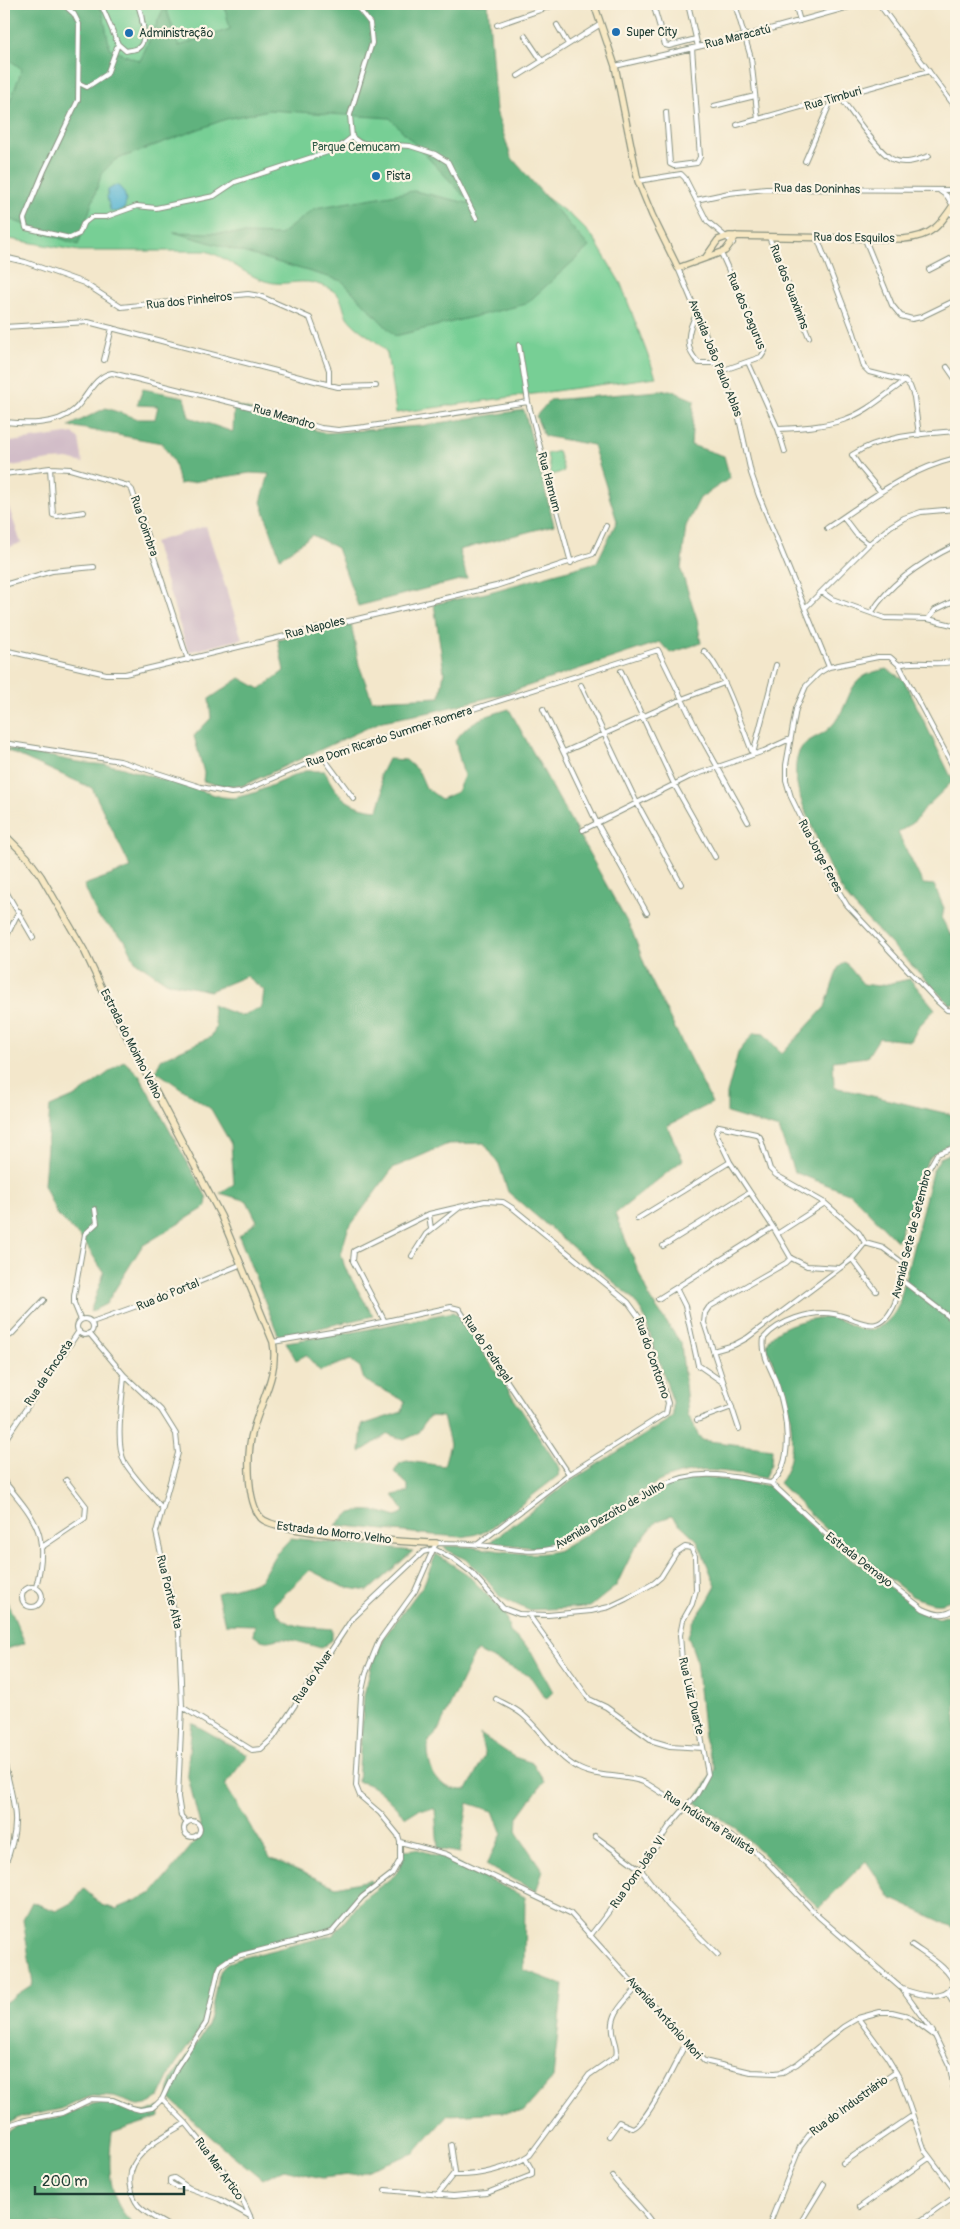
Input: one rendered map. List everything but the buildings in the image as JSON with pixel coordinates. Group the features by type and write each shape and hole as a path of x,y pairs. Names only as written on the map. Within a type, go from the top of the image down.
{"street":[{"path":"63,4 74,14 79,24 78,100 44,171 24,219 26,228 70,238 79,234 83,224 92,217 106,217 137,206 156,208 214,196 235,182 337,149 352,137"},
{"path":"101,4 118,44 126,50 138,48 143,43 144,33 138,4"},
{"path":"355,4 370,23 372,43 350,115 352,137 360,143 410,146 435,154 448,162 476,218"},
{"path":"497,25 557,4"},
{"name":"Avenida João Paulo Ablas","path":"594,4 615,66 638,181 678,268 740,418 751,473 759,496 829,667"},
{"path":"653,4 665,45 669,46 696,39"},
{"path":"688,4 698,47"},
{"path":"735,4 751,58 758,120"},
{"path":"796,4 800,21"},
{"name":"Rua Maracatú","path":"615,66 745,36 860,4"},
{"path":"879,4 956,108"},
{"path":"518,76 602,24"},
{"path":"557,25 568,44"},
{"path":"525,36 542,61"},
{"path":"79,83 87,87 107,74 118,44"},
{"path":"666,112 670,164 674,166 698,163 700,157 692,48"},
{"name":"Rua Timburi","path":"737,125 929,71"},
{"path":"714,106 756,96"},
{"path":"840,97 888,156 901,162 911,162 929,156"},
{"path":"805,160 832,99"},
{"path":"638,181 681,174 707,221 733,243"},
{"name":"Rua das Doninhas","path":"696,200 729,192 766,189 956,190"},
{"path":"940,191 955,203"},
{"name":"Rua dos Esquilos","path":"726,237 817,236 903,239 921,237 933,230 955,203"},
{"path":"949,212 956,217"},
{"path":"678,268 721,253 733,243 736,236"},
{"name":"Rua dos Guaxinins","path":"769,236 809,337"},
{"path":"817,236 854,333 860,358 869,372 905,381 910,386 914,397 919,435"},
{"path":"706,257 713,246 726,237"},
{"path":"864,237 892,305 901,316 912,319 921,317 956,300"},
{"name":"Rua dos Cagurus","path":"721,253 765,351 761,357 721,371"},
{"path":"929,270 956,256"},
{"name":"Rua dos Pinheiros","path":"4,258 25,262 84,283 121,307 248,294 260,296 310,318 329,370 329,385"},
{"path":"697,313 689,328 691,352 699,363 718,363"},
{"path":"4,327 82,322 112,328 329,385 347,388 376,386"},
{"path":"104,360 112,328"},
{"path":"518,345 528,402"},
{"path":"748,362 778,429 785,452"},
{"path":"947,367 956,380"},
{"name":"Rua Meandro","path":"4,422 28,424 63,417 81,403 101,377 112,373 270,412 321,428 338,430 528,402"},
{"path":"778,429 816,426 845,420 905,381"},
{"name":"Rua Hamum","path":"528,402 571,563"},
{"path":"880,490 852,455 869,446 919,435 956,431"},
{"path":"827,528 880,490 921,470 956,458"},
{"path":"50,468 53,515 84,512"},
{"name":"Rua Coimbra","path":"4,474 50,468 77,470 128,486 132,490 188,660"},
{"path":"805,608 868,544 904,518 920,512 956,509"},
{"path":"844,517 856,534 868,544"},
{"name":"Rua Napoles","path":"4,650 116,675 188,660 342,621 496,586 571,563 593,554 606,526"},
{"path":"872,612 894,585 930,560 956,546"},
{"path":"4,584 52,570 94,567"},
{"path":"822,592 832,599 885,618 928,619 956,626"},
{"path":"928,619 935,610 956,600"},
{"name":"Rua Dom Ricardo Summer Romera","path":"4,744 120,761 201,787 231,793 248,790 324,757 658,650 682,699"},
{"path":"704,651 710,657 724,683 753,754"},
{"path":"829,667 886,656 890,657 899,665 956,772"},
{"path":"899,665 905,663 942,664 956,662"},
{"path":"753,754 776,665"},
{"name":"Rua Jorge Feres","path":"829,667 818,673 806,686 796,710 786,765 788,788 830,877 856,916 937,1001 947,1010 956,1011"},
{"path":"621,671 674,784 715,857"},
{"path":"564,752 682,699 724,683"},
{"path":"581,685 637,802 681,884"},
{"path":"682,699 748,822"},
{"path":"543,709 597,823 647,913"},
{"path":"583,830 674,784 790,739"},
{"path":"324,757 354,799"},
{"name":"Estrada do Moinho Velho","path":"4,834 27,857 41,876 84,950 107,1000 222,1216 242,1264"},
{"path":"4,888 33,938"},
{"path":"4,942 19,911"},
{"path":"839,1268 807,1266 791,1258 773,1226 730,1162 716,1132 719,1126 756,1134 760,1137 770,1169 776,1175 825,1202 859,1233 866,1243 883,1248 903,1263"},
{"name":"Avenida Sete de Setembro","path":"771,1483 780,1474 784,1466 787,1451 780,1395 764,1353 764,1338 779,1325 802,1317 819,1314 837,1314 862,1325 883,1320 892,1309 928,1170 937,1154 956,1147"},
{"path":"637,1218 730,1162"},
{"path":"663,1246 750,1192"},
{"name":"Rua do Contorno","path":"384,1320 353,1261 354,1251 429,1214 494,1200 514,1209 628,1302 641,1320 668,1408 660,1417 570,1474 478,1544"},
{"path":"777,1234 825,1202"},
{"path":"412,1256 422,1239 431,1229 461,1207"},
{"path":"81,1320 74,1303 74,1296 85,1234 97,1223 95,1209"},
{"path":"429,1214 431,1229"},
{"path":"658,1299 773,1226"},
{"path":"713,1351 734,1345 747,1338 852,1259 866,1243"},
{"path":"739,1429 704,1323 705,1313 709,1307 786,1263 791,1258"},
{"path":"852,1259 876,1291"},
{"name":"Rua do Portal","path":"92,1322 117,1315 242,1264"},
{"name":"Estrada do Morro Velho","path":"242,1264 273,1342 275,1358 273,1372 255,1422 249,1453 252,1497 261,1518 275,1526 297,1530 435,1546"},
{"path":"900,1279 956,1322"},
{"path":"676,1288 685,1306 698,1366 724,1383"},
{"path":"4,1337 10,1335 44,1300"},
{"name":"Rua do Pedregal","path":"273,1342 349,1329 451,1307 459,1308 570,1474"},
{"path":"86,1319 92,1322 93,1327 90,1333 82,1334 78,1331 77,1326 81,1320 86,1319"},
{"name":"Rua da Encosta","path":"4,1441 78,1331"},
{"name":"Rua Ponte Alta","path":"90,1333 124,1374 160,1410 176,1434 178,1453 158,1522 156,1539 179,1632 182,1707 178,1797 181,1816 187,1823"},
{"path":"124,1374 120,1437 121,1452 125,1462 162,1508"},
{"path":"697,1420 732,1407"},
{"name":"Avenida Dezoito de Julho","path":"478,1544 536,1552 558,1547 660,1486 688,1476 719,1474 771,1483"},
{"path":"42,1547 85,1518 86,1506 66,1480"},
{"path":"4,1481 34,1519 42,1539 41,1569 36,1587"},
{"name":"Estrada Demayo","path":"771,1483 826,1534 923,1609 939,1615 950,1613 956,1609"},
{"path":"435,1546 478,1544"},
{"path":"435,1546 471,1572 503,1608 519,1614 529,1615 589,1699 606,1707 653,1741 670,1746 703,1748"},
{"path":"4,2131 12,2124 62,2113 92,2099 113,2100 140,2110 152,2108 162,2099 177,2067 206,2023 221,1965 241,1955 332,1932 362,1897 392,1874 400,1860 400,1842 393,1827 356,1790 355,1775 361,1695 366,1673 379,1641 412,1596 435,1546"},
{"name":"Rua do Alvar","path":"182,1707 252,1750 261,1749 273,1738 352,1619 423,1552 435,1546"},
{"name":"Rua Luiz Duarte","path":"529,1615 571,1614 609,1607 654,1583 661,1577 676,1553 682,1548 687,1547 693,1551 696,1590 692,1604 683,1620 680,1635 682,1661 695,1704 708,1774 697,1794 685,1807"},
{"path":"28,1587 36,1587 43,1594 41,1602 35,1607 28,1606 23,1600 23,1593 28,1587"},
{"name":"Rua Indústria Paulista","path":"496,1699 524,1716 556,1750 576,1767 586,1771 633,1778 646,1783 753,1850 767,1862 819,1918 902,1989 935,2036"},
{"path":"4,1761 16,1824 12,1847 4,1867"},
{"name":"Rua Dom João VI","path":"590,1936 641,1870 668,1828 685,1807"},
{"path":"192,1821 199,1825 200,1830 197,1835 192,1837 185,1834 183,1830 187,1823 192,1821"},
{"path":"595,1836 641,1870 669,1906 718,1955"},
{"name":"Avenida Antônio Mori","path":"400,1842 446,1854 563,1908 576,1920 697,2056 710,2064 751,2072 775,2073 797,2064 843,2027 858,2018 880,2012 900,2014 918,2023 935,2036 950,2067 956,2101"},
{"path":"902,1989 926,1996 948,1993 954,1986 953,1979 939,1964 912,1945"},
{"path":"453,2175 477,2174 524,2158 534,2151 589,2075 616,2056 618,2050 612,2030 612,2019 637,1988"},
{"path":"948,1993 956,2006"},
{"path":"858,2018 896,2072 929,2158 956,2192"},
{"path":"609,2136 619,2122 633,2128 640,2123 659,2094 686,2043"},
{"name":"Rua do Industriário","path":"769,2225 800,2147 807,2136 896,2072"},
{"name":"Rua Mar Artico","path":"162,2099 186,2123 205,2147 242,2200 253,2225"},
{"path":"843,2163 912,2116"},
{"path":"167,2225 144,2210 134,2200 131,2190 130,2173 132,2164 142,2153 162,2137 186,2123"},
{"path":"437,2194 455,2172 451,2145"},
{"path":"386,2190 453,2196 488,2193 526,2179 533,2172 524,2158"},
{"path":"860,2206 929,2158"},
{"path":"613,2177 626,2195 645,2213 652,2225"},
{"path":"189,2188 176,2179 171,2178 171,2184 189,2188 219,2199 250,2216"},
{"path":"799,2225 824,2184"},
{"path":"915,2225 956,2196"}],"shaded area":[{"path":"73,433 79,439 83,463 68,459 4,467 4,443"},
{"path":"4,493 21,543 4,549"},
{"path":"206,526 242,639 188,652 154,542"}],"green space":[{"name":"Parque Cemucam","path":"4,4 482,4 491,92 505,151 530,185 575,219 593,237 621,284 656,377 396,413 387,353 378,343 351,322 338,295 327,288 308,282 272,283 265,281 206,251 79,251 4,238"},
{"path":"4,4 93,4 102,10 110,49 140,61 165,5 179,46 230,29 224,4 488,4 496,111 511,157 589,247 526,304 395,336 342,281 173,232 280,235 315,208 414,191 472,204 390,118 269,110 226,119 115,160 102,173 78,245 4,217 4,118 22,69 4,56"},
{"path":"143,389 184,397 189,417 233,432 234,405 325,433 420,426 524,410 554,525 459,550 467,578 358,606 337,548 312,535 280,558 261,502 269,474 250,473 179,484 174,463 162,443 69,426 106,408 138,419 155,419 158,406 137,405"},
{"path":"670,390 694,400 691,445 724,456 730,478 700,498 686,526 681,570 697,619 701,643 670,653 660,642 507,693 431,712 382,721 242,786 217,785 203,781 204,773 194,736 211,718 209,699 240,678 260,689 284,671 278,640 351,623 359,665 372,700 440,697 444,672 434,604 486,593 597,562 617,521 593,445 544,436 536,416 550,400"},
{"path":"558,451 564,471 552,475 547,454"},
{"path":"887,669 904,680 953,781 924,809 916,820 898,833 923,884 934,885 944,908 942,919 950,934 956,935 956,1004 949,1004 861,914 846,896 824,857 803,806 796,779 797,761 802,747 831,727 857,682 864,676"},
{"path":"509,709 632,931 649,976 712,1103 667,1126 683,1160 615,1214 649,1297 681,1343 688,1415 701,1440 772,1449 771,1464 764,1478 723,1471 698,1471 672,1476 658,1482 557,1543 535,1548 490,1542 574,1479 673,1417 673,1402 642,1311 631,1297 508,1192 499,1164 484,1143 448,1144 393,1168 348,1229 341,1253 345,1268 373,1316 279,1337 239,1236 257,1221 247,1201 220,1193 234,1184 231,1144 211,1109 156,1071 161,1059 211,1037 216,1027 212,1005 241,1016 262,1007 264,990 246,976 210,991 166,982 135,961 125,940 98,917 84,885 131,868 92,788 4,749 25,751 76,762 118,767 222,797 234,798 254,793 305,771 325,771 334,788 345,800 359,807 378,810 383,793 380,775 388,759 406,760 419,772 426,788 441,799 457,792 464,776 455,741 473,723"},
{"path":"845,962 863,984 878,986 910,979 935,1009 919,1026 911,1041 879,1038 867,1057 833,1061 834,1087 953,1115 956,1112 956,1144 945,1146 928,1159 897,1241 851,1194 794,1172 779,1129 727,1113 727,1094 738,1053 754,1033 764,1034 782,1054 825,1007 838,968"},
{"path":"124,1061 139,1075 207,1198 206,1207 142,1246 106,1304 90,1312 104,1273 83,1240 57,1215 44,1185 50,1107 78,1095"},
{"path":"956,1151 956,1565 954,1581 956,1583 956,1596 945,1602 935,1603 912,1596 828,1531 779,1483 789,1461 792,1434 785,1393 767,1346 770,1339 776,1333 793,1324 804,1321 831,1318 867,1330 879,1327 889,1320 899,1304 932,1172 940,1158"},
{"path":"453,1312 459,1316 559,1467 559,1475 487,1531 473,1535 462,1537 433,1535 336,1525 348,1515 357,1512 375,1511 396,1517 404,1511 393,1495 408,1492 408,1485 394,1472 400,1463 407,1461 444,1466 450,1444 443,1417 429,1416 417,1434 404,1440 388,1434 360,1452 362,1425 402,1412 405,1401 364,1380 360,1367 350,1360 320,1371 306,1355 296,1360 286,1342 354,1332"},
{"path":"704,1477 770,1486 824,1537 922,1612 939,1618 956,1613 956,1878 950,1884 956,1903 956,1932 953,1927 892,1899 866,1861 819,1908 736,1828 695,1802 715,1769 704,1738 696,1659 688,1636 693,1622 716,1586 697,1540 671,1516 657,1521 634,1549 616,1586 590,1607 528,1610 500,1597 486,1578 465,1559 447,1550 444,1546 471,1547 529,1554 560,1550 661,1489 676,1482"},
{"path":"291,1538 413,1551 368,1591 343,1587 310,1570 273,1605 283,1619 297,1626 332,1629 332,1640 321,1648 286,1639 267,1641 258,1639 253,1635 255,1625 225,1624 217,1593 260,1581 275,1555"},
{"path":"436,1554 467,1574 505,1614 510,1632 531,1651 553,1692 546,1699 530,1676 476,1651 437,1733 428,1742 429,1761 436,1777 441,1783 456,1789 467,1790 485,1756 480,1734 514,1757 533,1763 544,1781 518,1817 517,1833 543,1871 536,1891 486,1865 502,1834 493,1811 468,1803 460,1853 438,1849 435,1809 419,1809 406,1817 378,1790 365,1783 358,1782 364,1695 372,1663 385,1636 424,1584"},
{"path":"4,1595 25,1643 4,1650"},
{"path":"192,1723 248,1755 225,1785 270,1858 336,1887 370,1880 373,1885 360,1895 330,1930 240,1953 219,1963 215,1971 207,2011 199,2031 175,2065 159,2098 150,2104 140,2106 114,2097 92,2096 61,2109 20,2117 4,2126 4,2003 33,1984 23,1919 32,1902 56,1911 73,1902 84,1889 102,1905 116,1909 153,1893 202,1833 187,1773"},
{"path":"416,1849 443,1857 525,1897 524,1970 563,1985 553,2078 524,2111 448,2115 414,2153 358,2174 322,2178 284,2169 262,2179 212,2138 169,2098 171,2082 200,2039 207,2025 219,1974 230,1962 241,1958 333,1935 363,1899 394,1876 400,1868 403,1850"},
{"path":"103,2102 137,2112 151,2111 159,2107 160,2117 112,2133 110,2152 111,2183 122,2211 135,2225 92,2225 89,2223 80,2225 4,2225 4,2137 17,2126 24,2123 66,2115"}],"water":[{"path":"116,185 124,192 126,202 124,209 115,212 110,210 107,197 108,190"}],"place":[{"name":"Super City","path":"616,32"},
{"name":"Administração","path":"129,33"},
{"name":"Pista","path":"376,176"}]}
